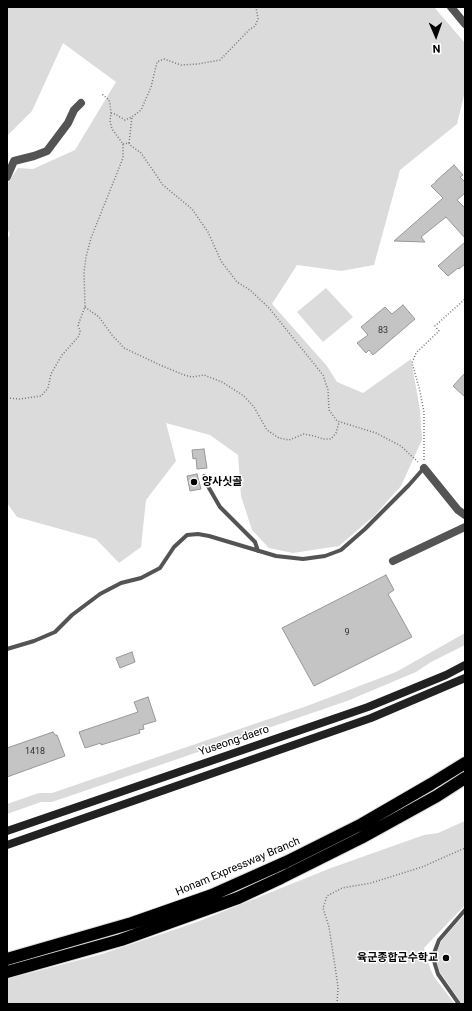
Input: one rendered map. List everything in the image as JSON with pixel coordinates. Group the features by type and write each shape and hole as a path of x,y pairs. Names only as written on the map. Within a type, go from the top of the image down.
{"highway":[{"name":"Honam Expressway Branch","path":"7,959 132,923 212,895 286,862 362,824 465,763"},
{"path":"7,972 121,940 238,898 361,838 437,796 465,778"}],"main road":[{"name":"Yuseong-daero","path":"7,830 368,707 446,676 465,665"},
{"name":"Yuseong-daero","path":"7,845 371,718 465,678"}],"street":[{"path":"451,7 465,24"},
{"path":"7,177 14,161 47,151 68,123 74,110 81,103"},
{"path":"424,468 458,510 465,515"},
{"path":"393,561 465,527"}],"lane":[{"path":"7,649 34,641 55,632 72,615 100,594 121,583 141,578 160,568 174,547 187,535 198,534 210,536 276,556 303,559 325,556 341,550 371,524 409,486 424,468"},
{"path":"204,476 220,507 256,542 258,551"},
{"path":"459,1004 438,974 433,956 439,940 465,910"}],"path":[{"path":"111,113 125,120 141,110 151,87 157,62 164,59 181,65 220,60 249,30 255,26 258,19 256,7"},
{"path":"7,398 20,399 41,396 48,388 51,374 62,355 79,336 80,331 78,325 85,307 84,272 86,257 91,238 123,158 123,144 112,129 110,121 111,113 109,100 102,94"},
{"path":"132,117 129,143 130,146 141,152 163,185 192,209 208,232 221,261 237,282 250,290 269,308 323,375 328,390 329,410 337,421 376,433 401,446 424,468"},
{"path":"123,144 129,143"},
{"path":"424,468 424,412 412,363 416,353 439,331 435,326 465,299"},
{"path":"85,307 98,317 112,336 124,348 184,375 192,377 204,375 222,382 244,396 254,407 267,430 279,438 289,440 304,434 323,439 331,439 336,433 339,422"},
{"path":"337,1004 338,987 335,966 329,927 323,908 328,896 342,888 371,883 422,867 465,848"}],"shaded area":[{"path":"7,7 434,7 465,43 465,91 457,124 400,170 374,265 341,271 297,265 272,304 327,366 337,382 363,393 411,359 420,410 422,440 401,486 374,516 339,546 293,553 269,548 252,530 241,496 238,455 210,435 166,423 176,461 146,500 141,547 119,563 96,539 17,517 7,503 7,240 10,234 7,229 7,184 18,168 33,169 75,150 116,82 63,43 32,111 7,136"},
{"path":"326,288 353,317 323,342 297,312"},
{"path":"465,633 465,645 431,662 416,672 347,701 52,802 41,802 7,814 7,804 39,793 52,793 307,706 396,672"},
{"path":"465,821 465,905 424,948 434,977 455,1004 7,1004 7,979 102,954 197,922 331,868 424,835 438,833"},
{"path":"465,914 465,1004 462,1004 440,972 436,961 436,954 442,940"}],"building":[{"path":"454,165 463,175 460,177 465,182 465,193 457,200 465,208 465,238 446,217 421,237 425,242 394,241 443,198 431,186"},
{"path":"465,242 465,264 448,276 438,266"},
{"path":"403,305 415,319 373,355 369,350 366,353 357,343 368,335 361,327 385,307 392,314"},
{"path":"465,373 465,397 453,386"},
{"path":"204,449 207,468 197,469 196,458 193,459 192,450"},
{"name":"양사싯골","path":"197,474 201,489 190,491 187,476"},
{"path":"386,575 394,590 388,594 412,637 314,686 282,628"},
{"path":"132,652 135,662 120,668 116,658"},
{"path":"148,697 156,721 143,725 144,729 139,730 140,733 101,745 101,743 85,748 79,732 138,712 134,702"},
{"path":"53,732 57,735 65,756 7,777 7,748"}],"place":[{"name":"양사싯골","path":"194,482"},
{"name":"육군종합군수학교","path":"446,958"}]}
